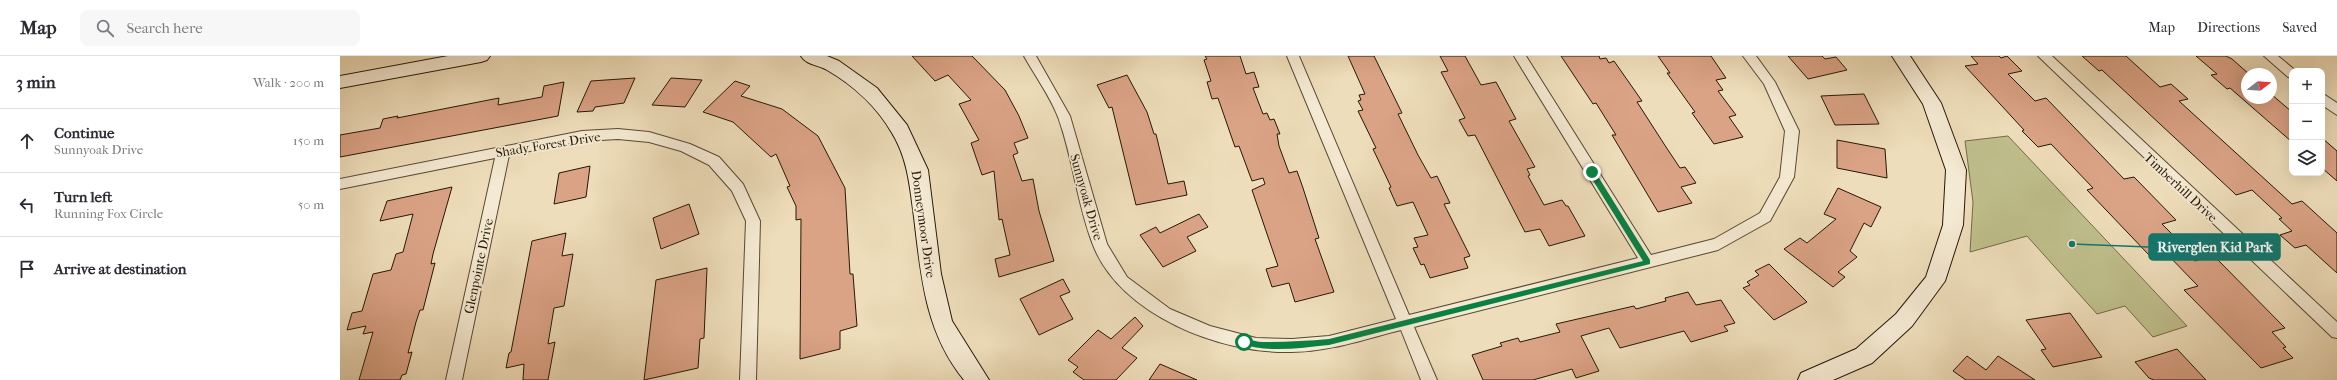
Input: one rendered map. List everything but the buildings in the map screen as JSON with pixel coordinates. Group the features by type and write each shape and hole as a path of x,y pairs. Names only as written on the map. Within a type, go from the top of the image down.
{"street":[{"name":"Donneymoor Drive","path":"810,56 833,65 871,93 900,130 918,170 931,274 942,323 968,368 978,380"},
{"name":"Sunnyoak Drive","path":"1030,56 1064,116 1100,245 1122,281 1165,313 1207,332 1256,345 1292,346 1329,342 1718,244 1765,217 1787,177 1792,131 1769,82 1749,56"},
{"path":"1293,56 1429,380"},
{"path":"1520,56 1648,262"},
{"path":"1809,380 1864,356 1904,320 1935,281 1952,225 1956,170 1932,103 1901,56"},
{"name":"Timberhill Drive","path":"2044,56 2337,332"},
{"path":"2270,56 2289,72"},
{"path":"340,82 473,57"},
{"path":"2325,100 2337,110"},
{"name":"Shady Forest Drive","path":"340,184 582,136 618,134 649,137 685,147 714,161 738,188 753,221 748,380"},
{"name":"Glenpointe Drive","path":"454,380 503,151"}],"green space":[{"path":"2008,136 2187,326 2153,337 2125,306 2097,314 2027,236 1970,252 1973,202 1965,141"}],"place":[{"name":"Riverglen Kid Park","path":"2072,244"}],"route":[{"path":"1244,342 1256,345 1292,346 1329,342 1648,262 1592,172"}]}
